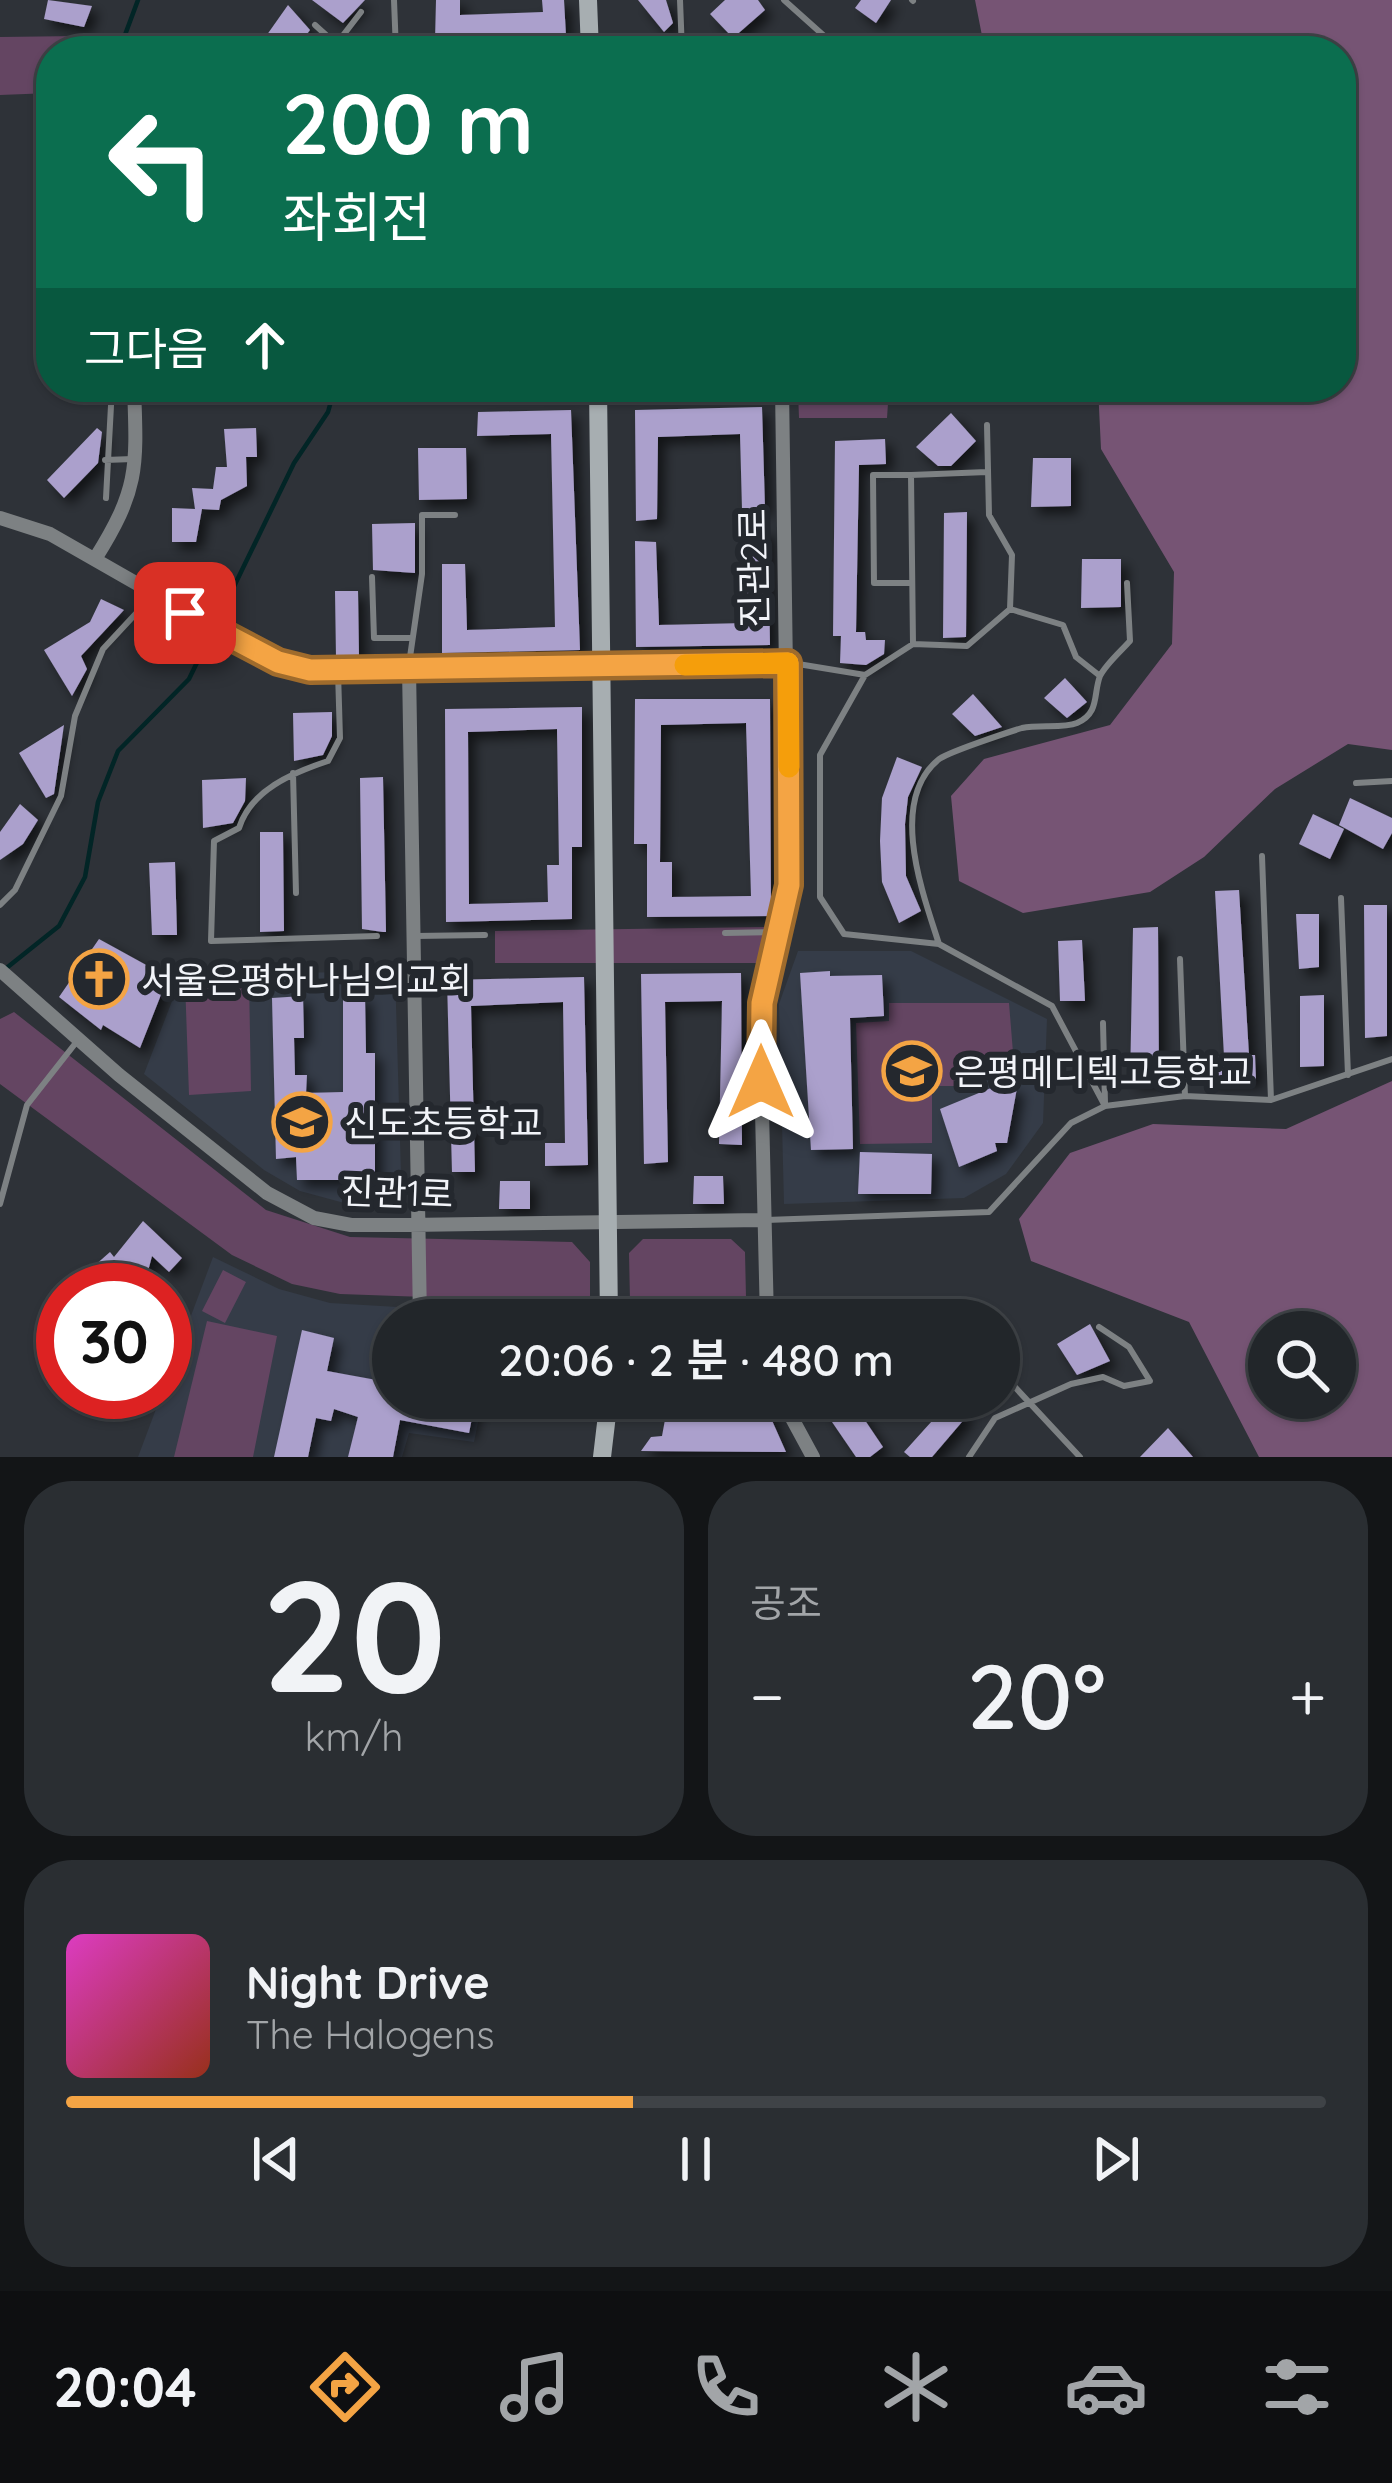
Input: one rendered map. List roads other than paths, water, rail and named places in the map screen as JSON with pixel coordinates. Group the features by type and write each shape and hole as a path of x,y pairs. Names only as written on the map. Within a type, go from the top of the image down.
{"street":[{"path":"588,0 589,36"},
{"path":"95,560 124,513 137,459 135,402"},
{"path":"598,402 609,1299"},
{"name":"진관2로","path":"766,1299 762,1003 789,885 782,402"},
{"path":"0,518 50,534 278,662 338,672 601,668 726,656 788,663"},
{"path":"409,668 419,1299"},
{"name":"진관1로","path":"0,970 78,1040 267,1193 314,1218 352,1225 762,1220"},
{"path":"602,1457 607,1419"},
{"path":"792,1419 813,1457"}],"lane":[{"path":"394,0 395,36"},
{"path":"680,0 681,36"},
{"path":"784,0 824,36"},
{"path":"343,36 361,13"},
{"path":"316,26 324,36"},
{"path":"106,498 112,402"},
{"path":"987,425 989,515 1012,556 1010,609 967,646 913,644 865,676 820,755 820,896 844,934 939,944 1052,1006 1105,1106"},
{"path":"105,460 137,459"},
{"path":"912,584 874,583 873,475 987,472"},
{"path":"911,475 913,644"},
{"path":"409,668 422,574 422,515 455,515"},
{"path":"372,578 374,638 411,638"},
{"path":"939,944 916,874 914,820 919,792 934,762 958,747 982,746 1021,728 1076,724 1096,706 1100,676 1130,641 1127,583"},
{"path":"0,905 15,890 61,796 75,716 103,649 128,628 154,594"},
{"path":"1010,609 1063,625 1076,657 1100,676"},
{"path":"788,663 865,676"},
{"path":"338,672 340,738 328,761 292,773 246,807 239,828 214,842 211,941 376,936"},
{"path":"292,773 296,892"},
{"path":"1356,783 1392,781"},
{"path":"1262,856 1271,1100"},
{"path":"1341,898 1348,1075"},
{"path":"725,933 781,932"},
{"path":"411,936 485,935"},
{"path":"1180,959 1185,1096"},
{"path":"1103,1023 1105,1106"},
{"path":"0,1204 27,1105 78,1040"},
{"path":"762,1220 989,1212 1071,1123 1105,1106 1185,1096 1271,1100 1392,1059"},
{"path":"969,1457 995,1418 1071,1384 1103,1377 1124,1386 1150,1381 1130,1346 1099,1327"},
{"path":"1020,1390 1080,1457"}],"waterway":[{"path":"125,36 138,0"},
{"path":"4,970 59,926 85,877 98,802 118,751 189,679 294,463 331,402"}],"place":[{"name":"서울은평하나님의교회","path":"99,979"},
{"name":"은평메디텍고등학교","path":"912,1071"},
{"name":"신도초등학교","path":"302,1122"}]}
